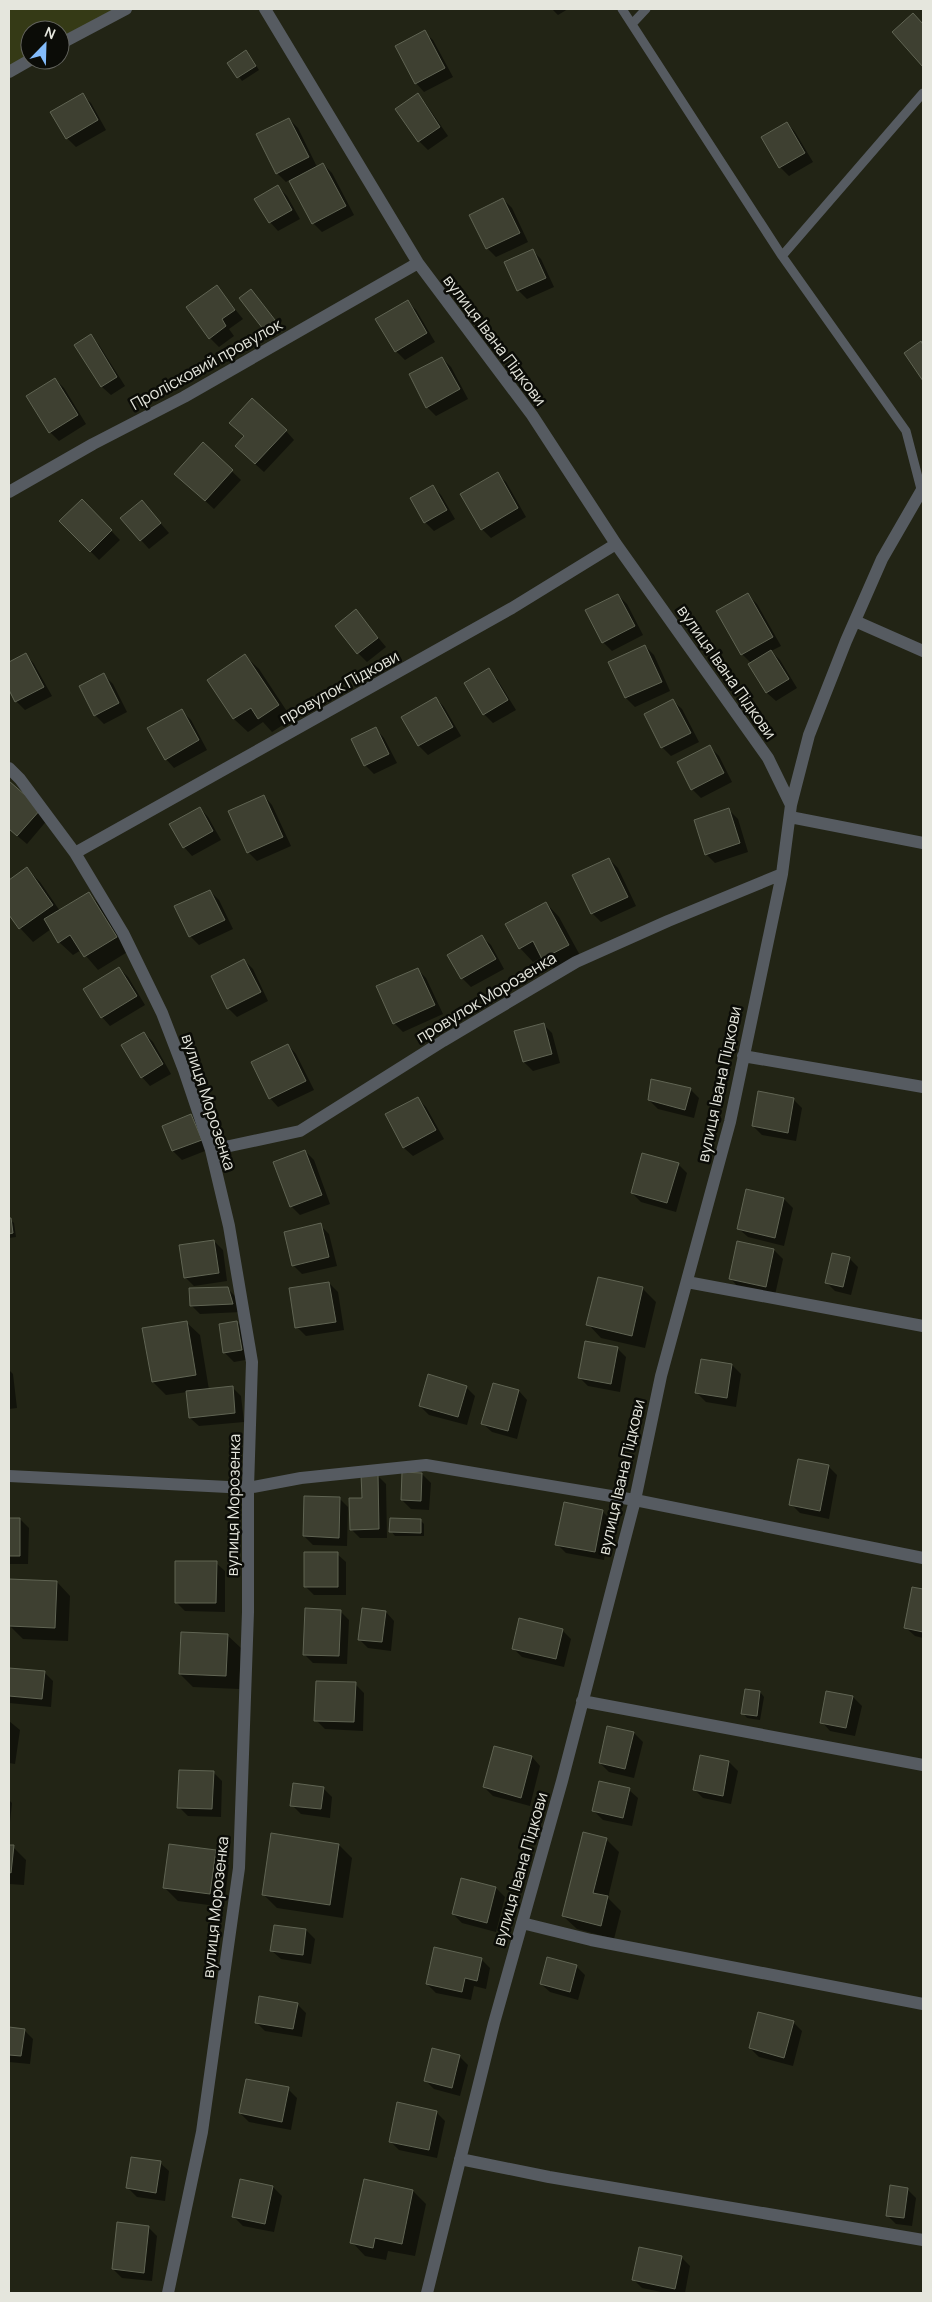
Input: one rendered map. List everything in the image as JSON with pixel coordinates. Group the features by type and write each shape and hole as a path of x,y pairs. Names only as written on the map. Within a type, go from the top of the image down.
{"street":[{"path":"70,39 126,9"},
{"name":"вулиця Івана Підкови","path":"265,9 418,264 532,415 616,544 768,758 790,811 782,874 730,1122 661,1376 634,1500 582,1701 494,2022 427,2293"},
{"path":"9,72 20,66"},
{"name":"Пролісковий провулок","path":"9,492 93,444 184,397 418,264"},
{"path":"922,488 882,559 855,621 809,735 790,811 923,843"},
{"name":"провулок Підкови","path":"75,853 512,608 616,544"},
{"path":"855,621 923,651"},
{"name":"вулиця Морозенка","path":"9,768 20,779 75,853 123,933 162,1014 184,1070 211,1150 229,1226 252,1362 248,1488 248,1612 239,1868 202,2132 168,2293"},
{"name":"провулок Морозенка","path":"211,1150 300,1131 443,1041 576,962 668,921 782,874"},
{"path":"743,1056 923,1087"},
{"path":"686,1282 923,1326"},
{"path":"9,1476 248,1488 301,1478 426,1465 634,1500 923,1558"},
{"path":"582,1701 923,1765"},
{"path":"522,1924 591,1940 923,2004"},
{"path":"460,2159 549,2177 923,2240"}],"lane":[{"path":"622,9 782,256 906,431 922,488"},
{"path":"632,24 646,9"},
{"path":"782,256 923,93"}],"green space":[{"path":"9,9 126,9 70,39 70,20 20,20 20,66 9,72"}],"building":[{"path":"913,13 923,24 923,67 892,32"},
{"path":"425,30 445,68 415,84 395,46"},
{"path":"246,50 256,66 237,78 227,63"},
{"path":"83,93 98,120 66,139 50,112"},
{"path":"418,93 440,127 418,142 395,109"},
{"path":"289,118 309,157 276,174 256,134"},
{"path":"787,122 805,153 779,168 761,137"},
{"path":"323,163 346,206 312,224 289,181"},
{"path":"278,185 292,210 269,223 254,199"},
{"path":"503,198 520,233 486,249 469,215"},
{"path":"533,249 546,278 517,291 504,262"},
{"path":"217,285 235,310 222,319 226,326 209,339 186,307"},
{"path":"251,289 275,320 263,329 239,298"},
{"path":"408,300 427,333 395,352 375,319"},
{"path":"91,334 117,377 101,387 74,345"},
{"path":"921,341 923,345 923,381 904,353"},
{"path":"442,357 460,389 426,408 409,374"},
{"path":"55,378 78,415 49,433 26,396"},
{"path":"252,398 287,430 255,464 235,446 244,436 229,423"},
{"path":"203,442 233,470 205,501 174,474"},
{"path":"498,472 518,508 481,530 460,494"},
{"path":"433,485 447,510 424,523 410,498"},
{"path":"82,499 112,530 90,552 59,521"},
{"path":"142,500 161,523 140,541 120,518"},
{"path":"748,593 773,637 741,655 716,611"},
{"path":"618,594 635,626 602,643 585,610"},
{"path":"356,609 378,638 357,654 335,626"},
{"path":"645,645 662,682 625,698 608,662"},
{"path":"771,650 789,679 766,693 748,664"},
{"path":"26,653 44,687 15,702 9,690 9,662"},
{"path":"245,654 279,705 258,719 251,708 233,719 207,680"},
{"path":"489,668 508,700 483,715 464,683"},
{"path":"104,673 119,703 94,716 79,686"},
{"path":"436,697 453,727 418,746 401,717"},
{"path":"673,699 691,733 661,748 644,714"},
{"path":"182,709 199,740 165,760 147,728"},
{"path":"376,727 389,754 364,766 351,739"},
{"path":"710,745 724,773 691,790 677,762"},
{"path":"9,781 41,809 17,836 9,829"},
{"path":"264,795 283,837 247,853 228,811"},
{"path":"200,807 213,831 183,848 169,824"},
{"path":"729,808 740,843 705,855 694,820"},
{"path":"609,858 628,897 591,914 572,875"},
{"path":"27,867 53,905 19,929 9,915 9,880"},
{"path":"210,890 225,920 189,937 174,906"},
{"path":"89,892 117,937 84,957 70,935 58,943 44,919"},
{"path":"546,902 569,945 542,959 533,941 519,949 505,924"},
{"path":"482,935 496,959 461,979 447,955"},
{"path":"244,959 261,992 227,1009 211,976"},
{"path":"119,967 137,996 101,1018 83,989"},
{"path":"418,968 435,1005 393,1024 376,986"},
{"path":"544,1023 552,1054 523,1062 514,1031"},
{"path":"144,1032 163,1064 141,1078 121,1045"},
{"path":"288,1044 306,1081 269,1099 251,1062"},
{"path":"651,1079 691,1088 685,1110 648,1100"},
{"path":"758,1091 794,1098 788,1133 752,1126"},
{"path":"418,1097 436,1130 403,1148 385,1114"},
{"path":"191,1114 202,1140 172,1151 162,1126"},
{"path":"305,1150 322,1195 290,1207 273,1162"},
{"path":"642,1153 679,1163 667,1203 631,1193"},
{"path":"746,1189 784,1198 775,1238 737,1229"},
{"path":"9,1218 11,1218 13,1233 9,1234"},
{"path":"321,1223 329,1257 292,1266 284,1232"},
{"path":"214,1240 219,1273 184,1278 179,1245"},
{"path":"737,1241 774,1249 766,1287 729,1279"},
{"path":"832,1253 850,1257 843,1287 825,1283"},
{"path":"598,1277 643,1287 632,1336 586,1325"},
{"path":"329,1282 336,1322 295,1328 289,1288"},
{"path":"228,1287 233,1304 190,1306 189,1288"},
{"path":"187,1321 196,1375 152,1382 142,1328"},
{"path":"237,1321 242,1350 223,1353 219,1324"},
{"path":"585,1341 618,1347 611,1384 578,1378"},
{"path":"701,1359 732,1364 727,1398 695,1393"},
{"path":"428,1374 467,1386 458,1417 419,1406"},
{"path":"493,1383 519,1390 508,1431 481,1424"},
{"path":"233,1386 235,1413 189,1418 186,1391"},
{"path":"798,1459 829,1465 820,1511 789,1505"},
{"path":"402,1472 422,1473 421,1501 401,1500"},
{"path":"361,1474 378,1474 379,1529 350,1530 349,1498 362,1498"},
{"path":"304,1496 340,1497 339,1538 303,1536"},
{"path":"564,1502 603,1510 595,1552 555,1545"},
{"path":"9,1518 20,1518 20,1556 9,1556"},
{"path":"390,1518 421,1519 421,1533 389,1532"},
{"path":"304,1552 338,1552 338,1587 304,1587"},
{"path":"175,1561 217,1561 216,1603 175,1603"},
{"path":"9,1579 57,1581 55,1628 9,1626"},
{"path":"912,1587 923,1589 923,1632 904,1628"},
{"path":"305,1608 341,1610 339,1656 303,1655"},
{"path":"362,1608 386,1611 382,1642 358,1640"},
{"path":"519,1618 563,1629 556,1659 512,1649"},
{"path":"181,1632 228,1634 226,1676 179,1674"},
{"path":"9,1668 45,1671 42,1699 9,1696"},
{"path":"316,1681 356,1682 354,1722 314,1721"},
{"path":"745,1689 760,1691 757,1716 741,1714"},
{"path":"826,1691 853,1696 846,1728 820,1723"},
{"path":"607,1726 634,1732 625,1769 599,1763"},
{"path":"494,1746 532,1756 521,1798 483,1787"},
{"path":"700,1755 729,1761 723,1796 693,1790"},
{"path":"179,1770 214,1771 212,1809 177,1808"},
{"path":"599,1781 630,1788 623,1818 592,1811"},
{"path":"293,1783 324,1787 321,1809 290,1806"},
{"path":"583,1832 607,1838 593,1893 608,1896 601,1926 562,1916"},
{"path":"271,1833 339,1844 330,1905 262,1895"},
{"path":"169,1844 216,1850 210,1894 163,1888"},
{"path":"9,1845 14,1845 11,1873 9,1872"},
{"path":"461,1878 496,1887 487,1923 452,1914"},
{"path":"274,1925 306,1929 303,1955 270,1951"},
{"path":"434,1947 482,1958 477,1981 465,1978 462,1992 426,1984"},
{"path":"547,1957 577,1965 570,1992 540,1984"},
{"path":"259,1996 298,2003 293,2029 255,2023"},
{"path":"758,2012 794,2021 784,2058 749,2048"},
{"path":"9,2027 25,2029 21,2056 9,2055"},
{"path":"432,2048 460,2055 452,2088 424,2081"},
{"path":"246,2079 289,2087 282,2122 239,2113"},
{"path":"397,2102 437,2111 429,2150 389,2142"},
{"path":"131,2157 161,2161 156,2193 126,2188"},
{"path":"240,2179 273,2186 265,2224 232,2217"},
{"path":"364,2179 413,2190 402,2244 375,2238 373,2248 350,2243"},
{"path":"890,2185 908,2188 904,2218 886,2216"},
{"path":"117,2222 149,2226 144,2273 112,2269"},
{"path":"639,2247 682,2256 675,2289 632,2280"}]}
